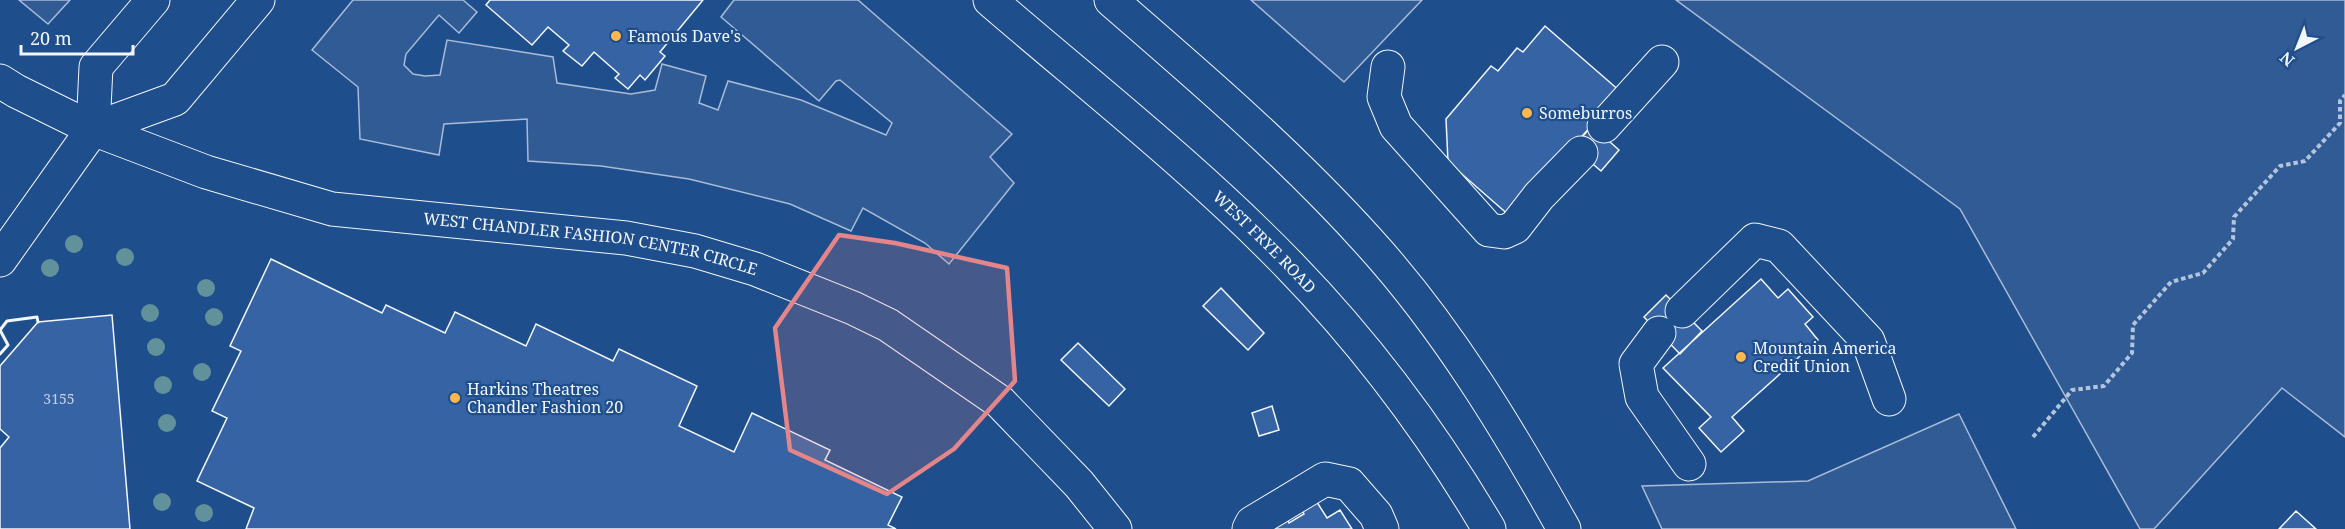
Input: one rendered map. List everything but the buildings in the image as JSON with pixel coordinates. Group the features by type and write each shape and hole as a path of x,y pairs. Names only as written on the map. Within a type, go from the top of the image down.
{"street":[{"path":"0,260 93,129 96,67 153,0"},
{"path":"93,129 175,99 258,0"},
{"name":"WEST FRYE ROAD","path":"990,0 1195,176 1297,273 1337,316 1378,366 1467,492 1489,529"},
{"path":"1111,0 1277,148 1371,243 1415,297 1473,377 1530,468 1564,529"},
{"path":"1604,126 1662,62"},
{"path":"1388,67 1384,97 1396,126 1489,230 1504,232 1515,227 1539,196 1581,153"},
{"name":"WEST CHANDLER FASHION CENTER CIRCLE","path":"0,81 93,129 206,172 332,209 626,238 695,251 755,269 853,308 888,325 1000,402 1079,484 1115,529"},
{"path":"1689,464 1642,397 1635,364 1670,322 1755,240 1779,246 1868,341 1889,399"},
{"path":"1249,529 1252,523 1325,479 1349,484 1376,515 1382,529"}],"path":[{"path":"2033,437 2072,390 2104,386 2133,353 2133,325 2170,282 2203,273 2233,239 2234,217 2280,166 2305,161 2340,123 2340,101 2345,95"}],"highlighted area":[{"path":"839,235 895,243 1007,268 1015,381 954,449 887,494 790,450 775,328"}],"shaded area":[{"path":"19,0 70,0 48,24"},
{"path":"353,0 463,0 477,12 459,33 439,15 406,54 404,65 413,74 440,75 447,40 553,57 557,83 631,94 655,90 662,64 706,76 699,103 718,110 728,81 801,100 886,135 892,123 840,80 836,81 819,101 721,17 734,0 858,0 1012,134 990,157 1014,183 949,264 925,243 863,208 851,231 790,204 689,179 601,166 528,161 527,119 444,124 439,155 360,139 358,87 312,50"},
{"path":"1251,0 1422,0 1344,82"},
{"path":"1676,0 2345,0 2345,437 2282,388 2154,529 2140,529 1960,209"},
{"path":"1959,414 2016,529 1662,529 1642,486 1808,481"}],"wall":[{"path":"0,354 8,345 0,330 7,321 37,317 38,322"}],"place":[{"name":"Famous Dave's","path":"616,36"},
{"name":"Someburros","path":"1527,113"},
{"name":"Mountain America Credit Union","path":"1741,357"},
{"name":"Harkins Theatres Chandler Fashion 20","path":"455,398"}]}
